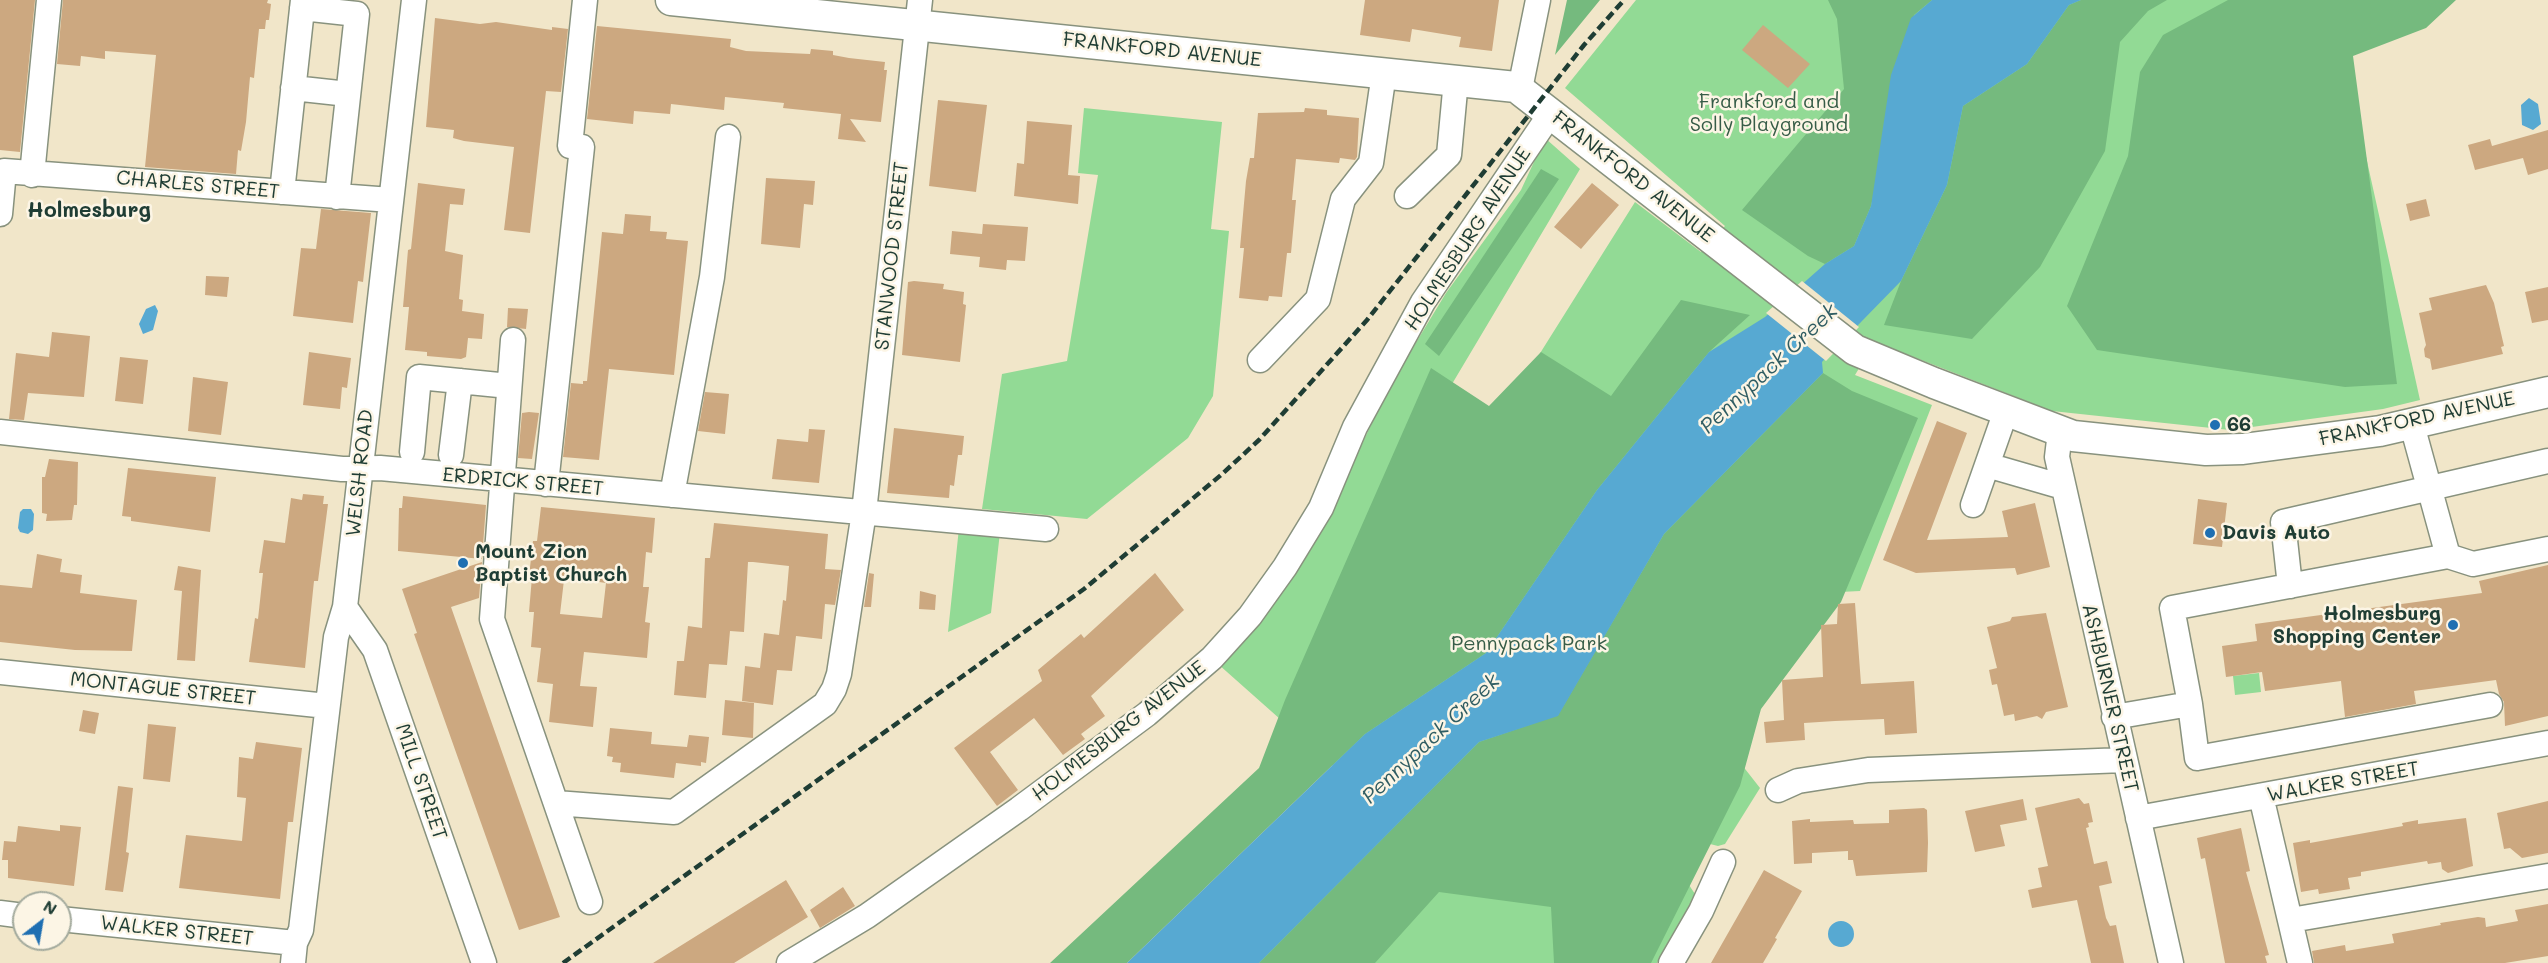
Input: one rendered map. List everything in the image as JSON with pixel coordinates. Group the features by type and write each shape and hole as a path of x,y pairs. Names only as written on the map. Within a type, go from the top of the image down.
{"main road":[{"name":"FRANKFORD AVENUE","path":"671,0 918,12 1384,73 1512,86 1520,89 1551,113 1846,345 1874,359 2060,432 2090,438 2218,451 2349,437 2412,425 2548,392"}],"street":[{"path":"32,175 49,0"},
{"name":"WELSH ROAD","path":"294,953 301,930 336,637 345,607 414,0"},
{"path":"546,484 582,147 570,146 585,0"},
{"path":"1520,89 1538,0"},
{"path":"282,192 302,4 357,14 337,197"},
{"name":"STANWOOD STREET","path":"555,803 674,812 825,704 837,681 864,512 918,12"},
{"path":"1260,360 1318,299 1343,198 1371,162 1384,73"},
{"path":"1407,196 1449,155 1456,80"},
{"path":"293,88 348,94"},
{"name":"HOLMESBURG AVENUE","path":"789,963 886,902 1019,809 1147,714 1212,658 1250,616 1285,567 1321,508 1354,427 1423,302 1551,113"},
{"path":"672,495 712,277 728,137"},
{"name":"CHARLES STREET","path":"0,214 4,171 32,175 72,174 391,200"},
{"path":"513,340 492,620 590,902"},
{"path":"412,452 418,377 509,386"},
{"path":"452,455 460,381"},
{"path":"1973,505 2006,411"},
{"path":"2412,425 2448,556"},
{"name":"ERDRICK STREET","path":"0,432 342,469 360,468 501,480 1046,529"},
{"name":"ASHBURNER STREET","path":"2060,432 2057,457 2063,487 2170,963"},
{"path":"2290,586 2283,522 2548,461"},
{"path":"1987,465 2063,487"},
{"path":"2490,705 2198,758 2172,608 2448,556 2473,564 2548,549"},
{"name":"MILL STREET","path":"345,607 375,650 484,963"},
{"name":"MONTAGUE STREET","path":"0,672 327,706"},
{"path":"2114,717 2190,704"},
{"name":"WALKER STREET","path":"2138,818 2548,743"},
{"path":"1778,790 1798,781 1868,770 2124,760"},
{"path":"2261,796 2301,963"},
{"path":"1671,963 1701,911 1723,862"},
{"path":"2291,920 2548,876"},
{"name":"WALKER STREET","path":"72,922 294,953"}],"green space":[{"path":"1567,0 1600,0 1555,55"},
{"name":"Pennypack Park","path":"1636,0 2393,0 2339,35 2420,400 2383,409 2230,430 2052,411 1875,342 1855,375 1932,405 1860,591 1820,593 1731,751 1760,788 1725,844 1718,846 1706,843 1689,885 1695,894 1694,899 1657,963 1134,963 1342,774 1218,664 1260,623 1288,585 1319,534 1389,387 1446,293 1521,190 1545,138 1580,169 1452,384 1500,417 1635,202 1701,252 1725,226 1565,88"},
{"path":"1828,0 1932,0 1914,15 1871,206 1854,246 1825,264 1808,256 1742,210 1844,89 1837,19"},
{"path":"2081,0 2167,0 2148,11 2120,42 2105,151 2040,267 1972,339 1884,325 1901,281 1947,185 1963,106 2027,64 2069,5"},
{"path":"2228,0 2456,0 2426,28 2353,56 2397,384 2345,387 2097,350 2067,306 2128,156 2140,72 2163,35"},
{"path":"1084,108 1222,122 1211,229 1229,231 1213,396 1188,438 1087,519 982,509 1002,374 1067,361 1098,175 1078,173"},
{"path":"1541,169 1559,179 1439,356 1425,344"},
{"path":"1681,300 1750,315 1709,352 1597,490 1486,653 1365,734 1127,963 1050,963 1259,768 1285,700 1431,368 1489,406 1541,352 1611,396"},
{"path":"1823,373 1852,391 1918,418 1841,602 1761,709 1740,786 1651,963 1554,963 1551,907 1439,892 1375,963 1259,963 1479,742 1558,715 1664,534"},
{"path":"959,528 1000,532 991,613 948,632"},
{"path":"2259,673 2261,692 2235,695 2233,676"}],"water":[{"name":"Pennypack Creek","path":"1932,0 2081,0 2069,5 2027,64 1963,106 1947,185 1901,281 1822,362 1823,373 1664,534 1558,716 1479,742 1259,963 1127,963 1365,734 1486,653 1597,490 1709,352 1765,317 1825,264 1854,246 1871,206 1891,75 1911,18"},
{"path":"2529,98 2538,104 2541,124 2533,130 2522,125 2521,105"},
{"path":"155,305 158,311 153,330 143,334 139,324 146,309"},
{"path":"23,509 31,509 34,514 33,530 28,534 20,532 18,528 20,512"},
{"path":"1841,921 1850,925 1854,934 1850,943 1841,947 1832,943 1828,934 1832,925"}],"pier":[{"path":"1802,281 1859,327 1826,361 1766,313"}],"building":[{"path":"0,0 35,0 20,152 0,150"},
{"path":"63,0 268,0 267,3 271,4 269,20 266,20 265,29 259,29 254,78 250,77 246,122 241,151 238,150 236,174 145,167 156,55 105,51 105,59 81,56 80,66 57,64"},
{"path":"1365,0 1499,0 1492,51 1459,47 1461,37 1412,29 1410,42 1360,35"},
{"path":"435,18 480,24 496,22 552,30 552,27 568,29 561,92 546,91 530,233 504,230 514,147 464,141 453,138 454,130 426,127"},
{"path":"1763,25 1810,64 1788,88 1742,50"},
{"path":"597,26 731,39 730,47 746,51 810,54 811,49 833,51 833,55 849,58 885,62 884,70 887,70 881,122 850,119 866,142 838,139 841,114 783,108 784,103 725,97 724,110 671,104 670,114 634,111 633,124 587,119"},
{"path":"938,100 987,105 976,192 929,186"},
{"path":"1305,108 1327,110 1327,115 1359,118 1357,157 1355,160 1340,158 1339,163 1296,159 1292,200 1296,200 1291,253 1287,253 1282,297 1269,296 1268,301 1239,298 1244,248 1240,248 1246,181 1250,158 1254,158 1258,113 1304,112"},
{"path":"1027,121 1072,125 1068,175 1080,176 1078,204 1014,196 1017,163 1024,164"},
{"path":"2548,130 2548,169 2528,175 2523,158 2475,170 2468,145 2490,139 2492,146"},
{"path":"766,178 815,181 813,205 804,204 800,248 761,244"},
{"path":"418,183 465,189 463,205 450,204 445,251 463,255 459,299 463,300 462,311 484,314 482,339 468,338 466,357 461,359 427,356 427,352 405,350 409,307 403,307 408,250 411,249"},
{"path":"1592,183 1619,205 1581,249 1554,227"},
{"path":"2426,199 2430,216 2410,221 2406,204"},
{"path":"321,209 371,213 363,282 358,281 353,323 293,316 301,248 316,249"},
{"path":"625,214 651,216 650,231 667,232 666,239 688,241 674,375 609,369 599,460 563,457 571,383 583,384 583,381 587,381 602,232 623,234"},
{"path":"983,224 1028,227 1025,261 1007,260 1006,270 979,267 980,257 950,254 952,231 982,234"},
{"path":"206,276 229,277 227,297 205,295"},
{"path":"908,282 944,284 943,289 964,292 963,304 966,305 960,362 902,355"},
{"path":"2486,285 2494,303 2504,346 2501,347 2503,354 2432,370 2430,359 2425,357 2426,345 2419,313 2432,310 2429,298"},
{"path":"2548,287 2548,320 2532,323 2525,292"},
{"path":"508,308 528,309 526,329 507,327"},
{"path":"52,332 90,336 84,397 28,393 24,420 9,419 16,353 49,357"},
{"path":"309,352 351,358 347,388 342,387 340,409 303,405"},
{"path":"120,357 148,360 143,404 115,401"},
{"path":"193,377 228,382 221,435 188,431"},
{"path":"705,392 729,394 725,434 698,431"},
{"path":"522,413 539,413 532,459 518,458"},
{"path":"1937,421 1967,433 1927,540 2008,537 2002,511 2035,503 2050,567 2017,575 2015,568 1916,573 1883,560"},
{"path":"894,428 964,436 962,455 958,455 954,486 950,485 949,498 887,493"},
{"path":"809,429 825,430 819,483 772,479 777,439 808,442"},
{"path":"49,459 78,462 77,505 74,505 72,520 46,521 47,514 42,513 42,477 45,477"},
{"path":"128,468 216,477 210,532 131,521 131,517 122,516"},
{"path":"303,494 324,496 323,504 328,504 318,581 314,581 305,668 249,662 255,618 258,619 263,573 259,573 264,540 285,543 291,498 302,500"},
{"path":"403,496 486,505 482,559 398,551 399,508 402,508"},
{"path":"2198,499 2227,503 2222,547 2193,544"},
{"path":"541,507 655,518 652,553 646,552 643,587 649,587 645,622 650,623 647,658 584,652 580,686 597,687 593,727 549,722 553,684 537,682 541,648 531,647 534,612 529,612 532,577 529,576 533,541 537,541","holes":["572,578 606,583 602,618 560,614 564,580"]},
{"path":"714,523 828,534 825,569 841,570 835,605 825,604 822,639 796,636 792,671 777,670 773,705 742,701 745,666 760,668 764,633 779,635 783,600 786,601 789,566 753,562 748,562 744,632 730,631 727,665 709,664 706,698 674,695 677,661 684,661 688,626 702,628 705,558 710,558"},
{"path":"37,554 62,559 60,572 82,575 80,593 137,600 132,651 75,650 0,642 0,585 32,588"},
{"path":"482,562 479,598 451,607 560,917 519,930 414,634 417,633 402,589"},
{"path":"2548,565 2548,716 2505,726 2504,702 2499,694 2496,680 2414,691 2416,704 2345,717 2341,681 2265,691 2262,672 2226,677 2222,646 2257,641 2255,624 2482,593 2479,581"},
{"path":"178,566 201,570 195,661 177,660 182,591 174,590"},
{"path":"869,573 874,574 871,607 864,607"},
{"path":"1155,573 1184,610 1091,696 1105,716 1081,734 1085,739 1063,755 1034,718 990,752 1018,790 997,806 954,748 1042,681 1038,670 1081,634 1084,638"},
{"path":"920,591 936,595 935,610 919,609"},
{"path":"1855,603 1861,684 1914,681 1917,733 1885,735 1884,719 1804,723 1805,740 1766,743 1764,722 1784,720 1782,680 1823,677 1821,625 1837,624 1838,604"},
{"path":"2046,613 2068,707 2046,712 2042,719 2037,716 2015,721 2014,714 2004,716 1997,684 1992,685 1989,670 1997,668 1987,627 2010,621 2012,617"},
{"path":"725,700 754,703 753,738 722,735"},
{"path":"83,710 99,713 95,734 79,731"},
{"path":"148,724 176,727 170,782 143,779"},
{"path":"610,728 652,732 651,744 687,747 689,735 709,737 706,763 701,762 701,766 676,763 674,778 620,772 621,763 612,762 613,757 607,756"},
{"path":"256,742 302,748 293,822 288,822 280,899 179,888 186,835 242,841 246,798 237,797 239,757 253,759"},
{"path":"118,786 133,788 126,852 129,853 123,892 105,890"},
{"path":"2079,798 2084,804 2089,803 2093,822 2088,823 2089,827 2086,828 2094,864 2107,861 2112,883 2099,886 2106,918 2110,926 2116,925 2124,963 2091,963 2077,900 2032,908 2028,890 2042,887 2038,868 2048,866 2035,808"},
{"path":"2023,799 2027,820 2000,825 2005,846 1975,852 1965,811"},
{"path":"2548,801 2548,853 2522,858 2510,848 2504,849 2497,813"},
{"path":"1924,808 1927,810 1927,872 1856,876 1853,860 1848,860 1848,851 1812,853 1812,863 1794,864 1792,821 1810,819 1810,822 1853,820 1854,824 1889,823 1889,810"},
{"path":"2466,818 2473,866 2448,873 2442,869 2441,862 2428,864 2427,861 2361,872 2361,876 2348,878 2350,889 2319,894 2318,889 2301,892 2293,843 2310,840 2310,843 2403,826 2402,823 2418,820 2418,824"},
{"path":"60,825 81,827 74,886 8,878 8,860 2,860 4,841 16,842 18,826 60,831"},
{"path":"2241,828 2250,871 2246,872 2269,955 2265,956 2267,963 2225,963 2205,858 2201,859 2197,838"},
{"path":"1764,870 1802,891 1775,938 1777,939 1763,963 1711,963"},
{"path":"786,880 808,917 734,963 653,963"},
{"path":"843,887 855,906 820,928 810,910"},
{"path":"2548,904 2548,956 2505,963 2314,963 2312,951 2345,945 2346,951 2394,943 2392,934 2478,917 2485,918 2486,927 2518,921 2515,910"}],"railway":[{"path":"563,963 1084,589 1221,475 1259,440 1367,320 1584,45 1624,0"}],"place":[{"name":"66","path":"2215,425"},
{"name":"Davis Auto","path":"2210,533"},
{"name":"Mount Zion Baptist Church","path":"463,563"},
{"name":"Holmesburg Shopping Center","path":"2453,625"}],"district":[{"name":"Holmesburg","path":"89,211"}],"park label":[{"name":"Frankford and Solly Playground","path":"1769,114"}]}
